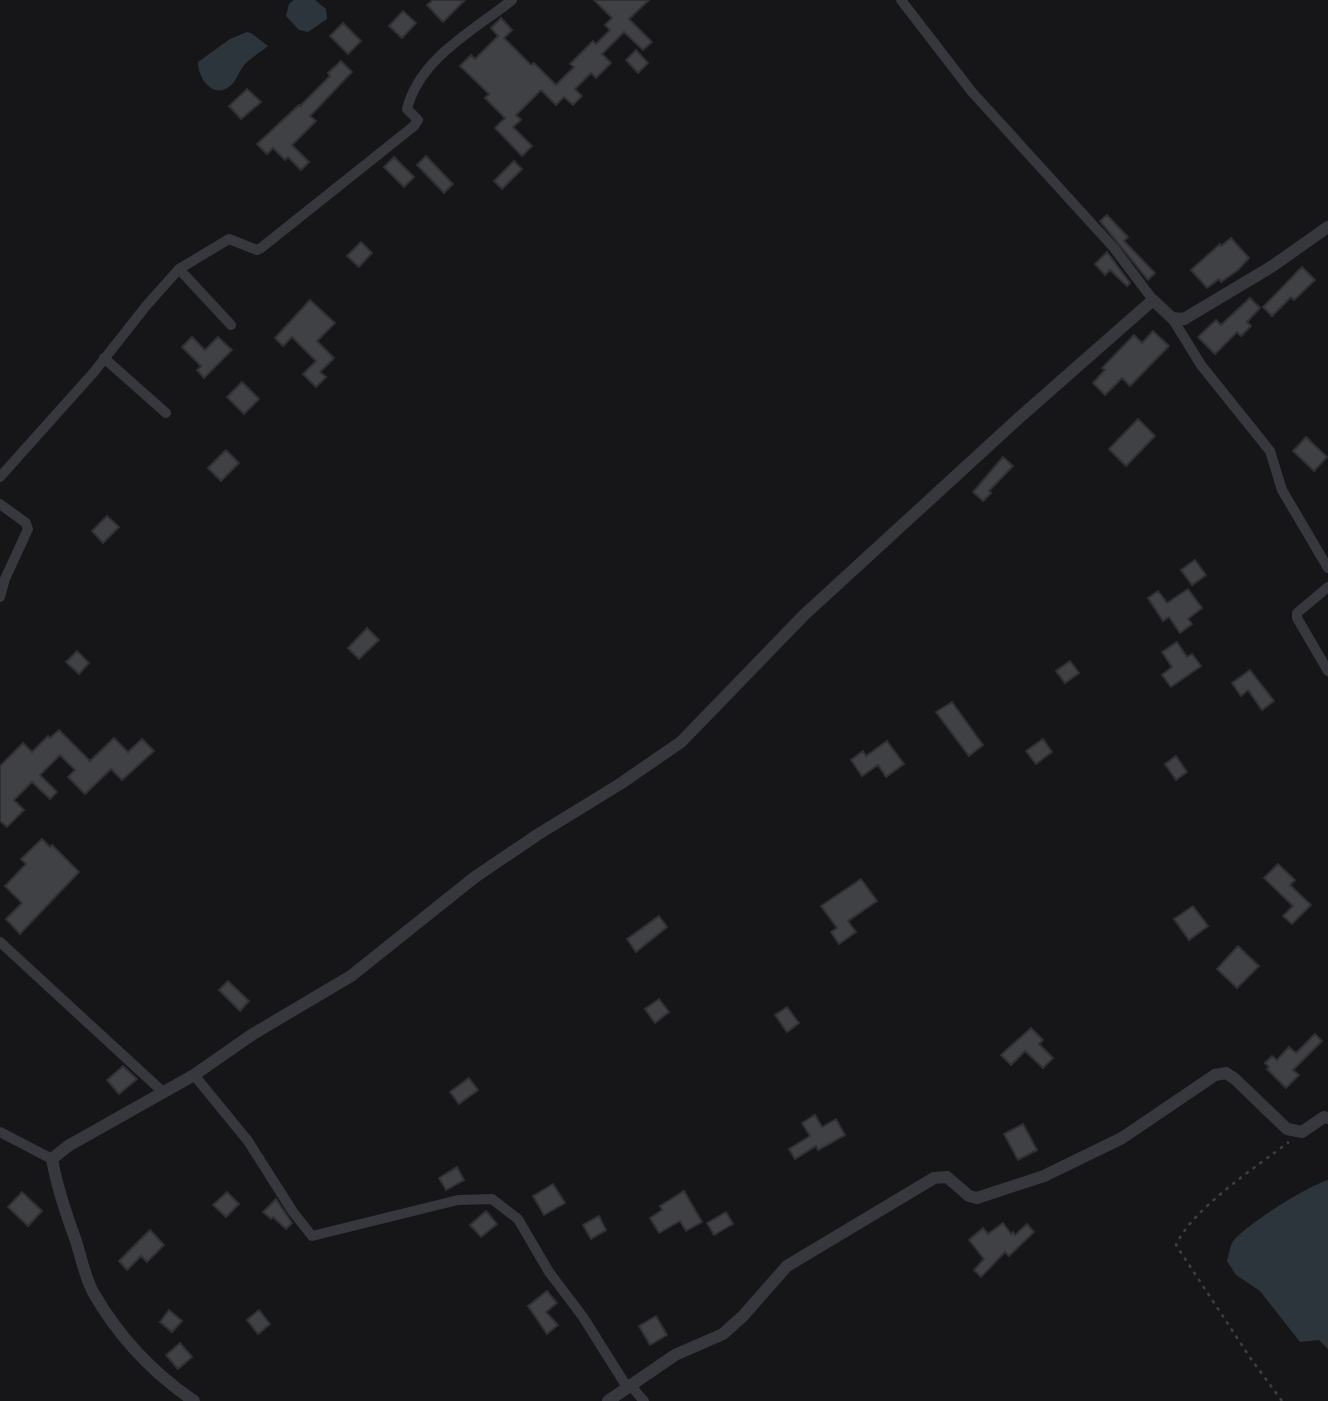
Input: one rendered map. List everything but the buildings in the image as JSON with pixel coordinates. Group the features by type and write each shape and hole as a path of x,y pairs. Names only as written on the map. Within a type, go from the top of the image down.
{"street":[{"path":"0,477 50,423 179,269 229,239 257,250 414,126 418,120 407,109 419,80 430,66 464,36 512,0"},
{"path":"901,0 972,92 1114,248 1153,300 1172,318 1201,365 1270,451 1282,490 1328,568"},
{"path":"1172,318 1184,318 1193,314 1271,267 1328,227"},
{"path":"179,269 231,325"},
{"path":"52,1159 68,1146 194,1075 253,1034 351,976 475,877 681,742 804,615 1020,417 1153,300"},
{"path":"104,358 166,414"},
{"path":"0,504 26,523 28,529 5,579 0,597"},
{"path":"1328,587 1297,613 1297,618 1328,671"},
{"path":"0,942 163,1092"},
{"path":"608,1401 675,1355 723,1334 743,1316 787,1266 934,1178 947,1177 969,1196 976,1198 1044,1176 1122,1138 1215,1075 1226,1073 1287,1129 1303,1132 1317,1120 1328,1118"},
{"path":"194,1075 248,1141 293,1212 312,1236 458,1200 492,1199 518,1219 549,1272 629,1386 644,1401"},
{"path":"0,1132 52,1159"},
{"path":"52,1159 57,1190 92,1290 117,1328 144,1360 194,1401"}],"path":[{"path":"1282,1401 1251,1359 1177,1245 1180,1236 1218,1196 1303,1132"}],"shaded area":[{"path":"294,0 315,0 326,9 327,19 308,32 299,30 286,16 289,4"},
{"path":"247,32 268,46 246,63 230,86 224,90 212,89 204,80 198,62 230,39"},
{"path":"1328,1180 1328,1349 1319,1340 1300,1342 1260,1291 1236,1275 1227,1261 1234,1240 1252,1224 1293,1197"}]}
